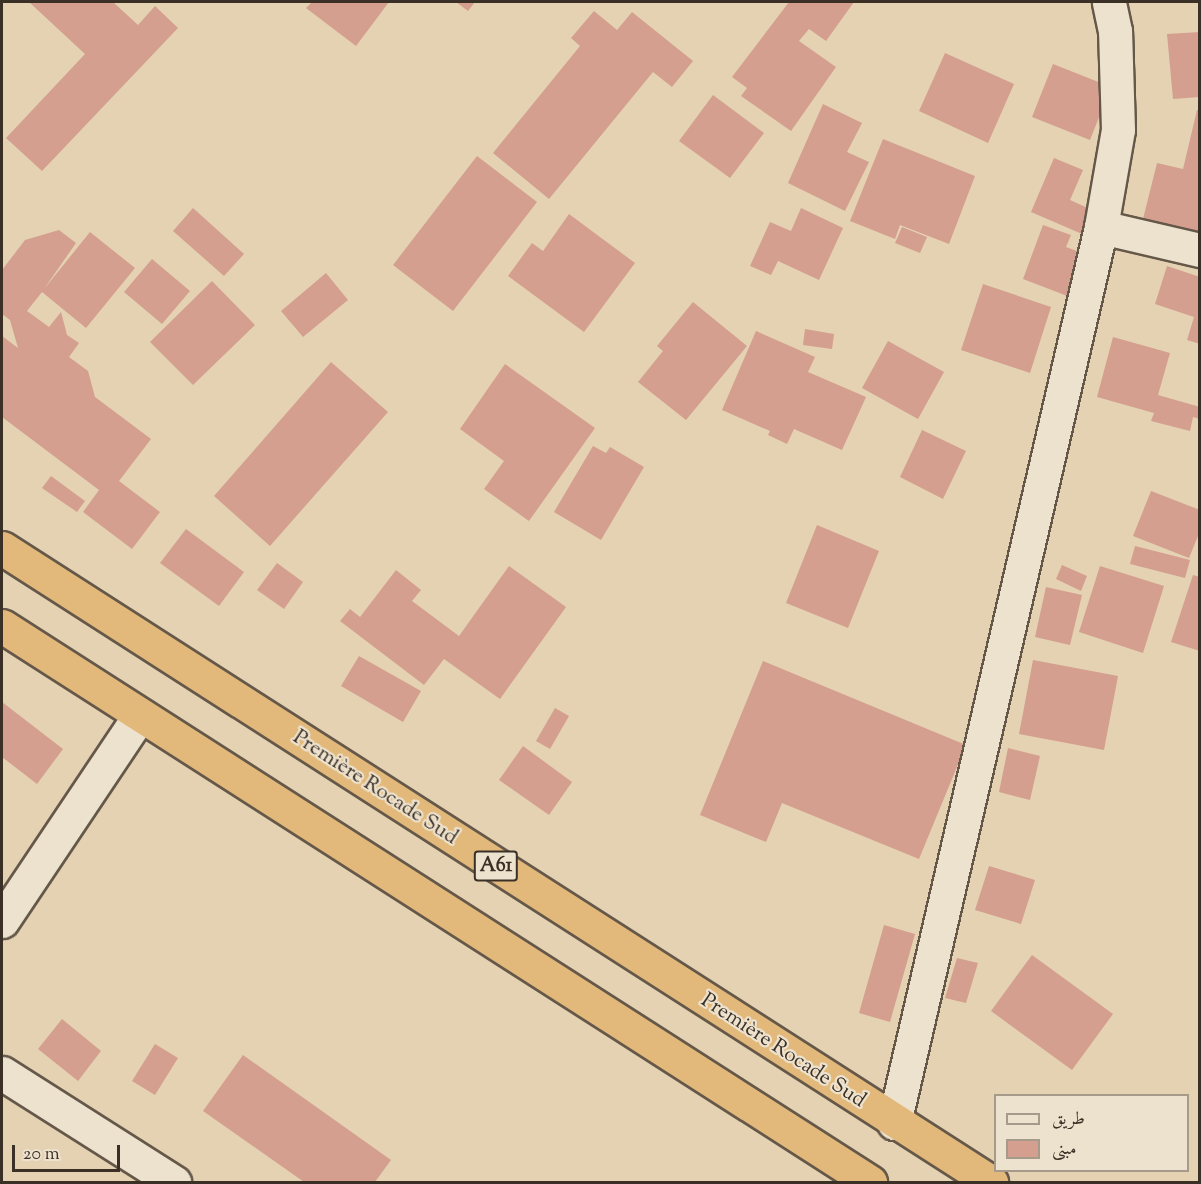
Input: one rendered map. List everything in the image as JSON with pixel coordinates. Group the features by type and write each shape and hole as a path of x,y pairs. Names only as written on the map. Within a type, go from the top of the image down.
{"highway":[{"name":"Première Rocade Sud","path":"2,548 894,1123 991,1182"},
{"path":"2,626 870,1182"}],"street":[{"path":"894,1123 1101,227 1118,130 1115,32 1109,2"},
{"path":"1101,227 1200,250"},
{"path":"5,908 140,714"},
{"path":"2,1073 174,1182"}],"building":[{"path":"29,2 113,2 138,25 155,6 178,28 42,171 6,138 85,54"},
{"path":"312,2 389,2 356,46 306,8"},
{"path":"456,2 475,2 468,11"},
{"path":"789,2 854,2 826,41 809,29 799,41 836,67 791,131 741,96 747,88 732,77"},
{"path":"594,11 617,30 632,12 693,61 672,87 653,72 549,199 493,153 580,46 571,38"},
{"path":"1200,32 1200,97 1173,99 1167,34"},
{"path":"945,53 1014,84 988,143 919,111"},
{"path":"1053,64 1111,87 1090,140 1032,117"},
{"path":"713,95 764,133 730,178 679,141"},
{"path":"823,104 862,123 847,152 869,162 845,211 788,183"},
{"path":"1197,110 1200,110 1200,237 1142,223 1157,163 1183,169"},
{"path":"883,139 975,176 949,244 900,225 895,239 850,221"},
{"path":"477,156 537,202 453,311 393,265"},
{"path":"1054,158 1083,170 1070,200 1099,213 1089,237 1031,212"},
{"path":"193,208 244,254 224,276 173,231"},
{"path":"801,208 843,228 819,280 778,261 771,275 750,266 770,222 791,231"},
{"path":"569,214 635,263 584,332 508,276 532,243 543,251"},
{"path":"1043,225 1071,235 1066,247 1091,256 1075,299 1023,279"},
{"path":"902,227 927,237 920,253 895,243"},
{"path":"59,230 76,243 44,289 90,232 135,268 86,328 42,292 27,311 49,327 61,312 67,335 79,343 69,357 88,371 95,397 151,439 119,481 160,512 132,549 83,512 99,490 2,417 2,336 18,348 10,320 2,314 2,270 25,240"},
{"path":"152,259 190,291 162,324 124,292"},
{"path":"1167,266 1200,277 1200,344 1187,340 1194,317 1155,304"},
{"path":"326,273 348,300 303,337 281,311"},
{"path":"212,281 255,325 193,385 150,342"},
{"path":"983,284 1051,307 1030,373 961,350"},
{"path":"693,302 747,346 686,420 638,382 663,351 657,346"},
{"path":"805,329 834,334 832,349 803,345"},
{"path":"756,331 815,357 808,372 866,397 842,450 794,429 787,444 768,435 770,431 722,410"},
{"path":"1113,337 1170,353 1158,395 1200,407 1200,419 1193,417 1190,431 1151,421 1154,413 1097,397"},
{"path":"888,341 944,372 918,419 862,388"},
{"path":"331,362 388,412 270,546 214,496"},
{"path":"505,364 595,428 529,521 484,489 504,461 460,429"},
{"path":"922,430 966,451 943,499 900,477"},
{"path":"593,446 606,453 610,447 644,467 601,540 554,512"},
{"path":"51,476 85,501 77,512 42,488"},
{"path":"1151,491 1200,510 1200,531 1189,558 1133,536"},
{"path":"817,525 879,551 848,628 786,603"},
{"path":"186,529 244,572 219,606 160,563"},
{"path":"1135,546 1190,560 1185,578 1130,564"},
{"path":"277,563 303,582 284,609 257,590"},
{"path":"1062,565 1087,576 1081,591 1056,579"},
{"path":"509,566 566,607 500,699 444,659 424,685 340,621 350,609 360,617 396,570 421,590 412,601 459,636"},
{"path":"1100,566 1164,586 1143,653 1079,632"},
{"path":"1193,575 1200,577 1200,651 1171,642"},
{"path":"1046,587 1082,595 1070,645 1035,637"},
{"path":"359,656 421,691 403,722 341,686"},
{"path":"1033,660 1118,676 1104,750 1019,734"},
{"path":"763,661 966,745 919,859 782,803 766,842 700,815"},
{"path":"2,702 63,749 37,784 2,757"},
{"path":"555,708 569,716 550,749 536,741"},
{"path":"523,746 572,782 549,815 499,780"},
{"path":"1008,748 1040,756 1030,800 999,792"},
{"path":"989,866 1035,880 1021,924 975,910"},
{"path":"884,925 915,934 890,1022 859,1013"},
{"path":"1032,955 1113,1014 1072,1070 991,1011"},
{"path":"957,958 978,963 966,1003 945,998"},
{"path":"62,1019 101,1051 78,1081 38,1049"},
{"path":"155,1044 178,1058 155,1095 132,1081"},
{"path":"243,1055 391,1160 375,1182 304,1182 203,1111"}]}
